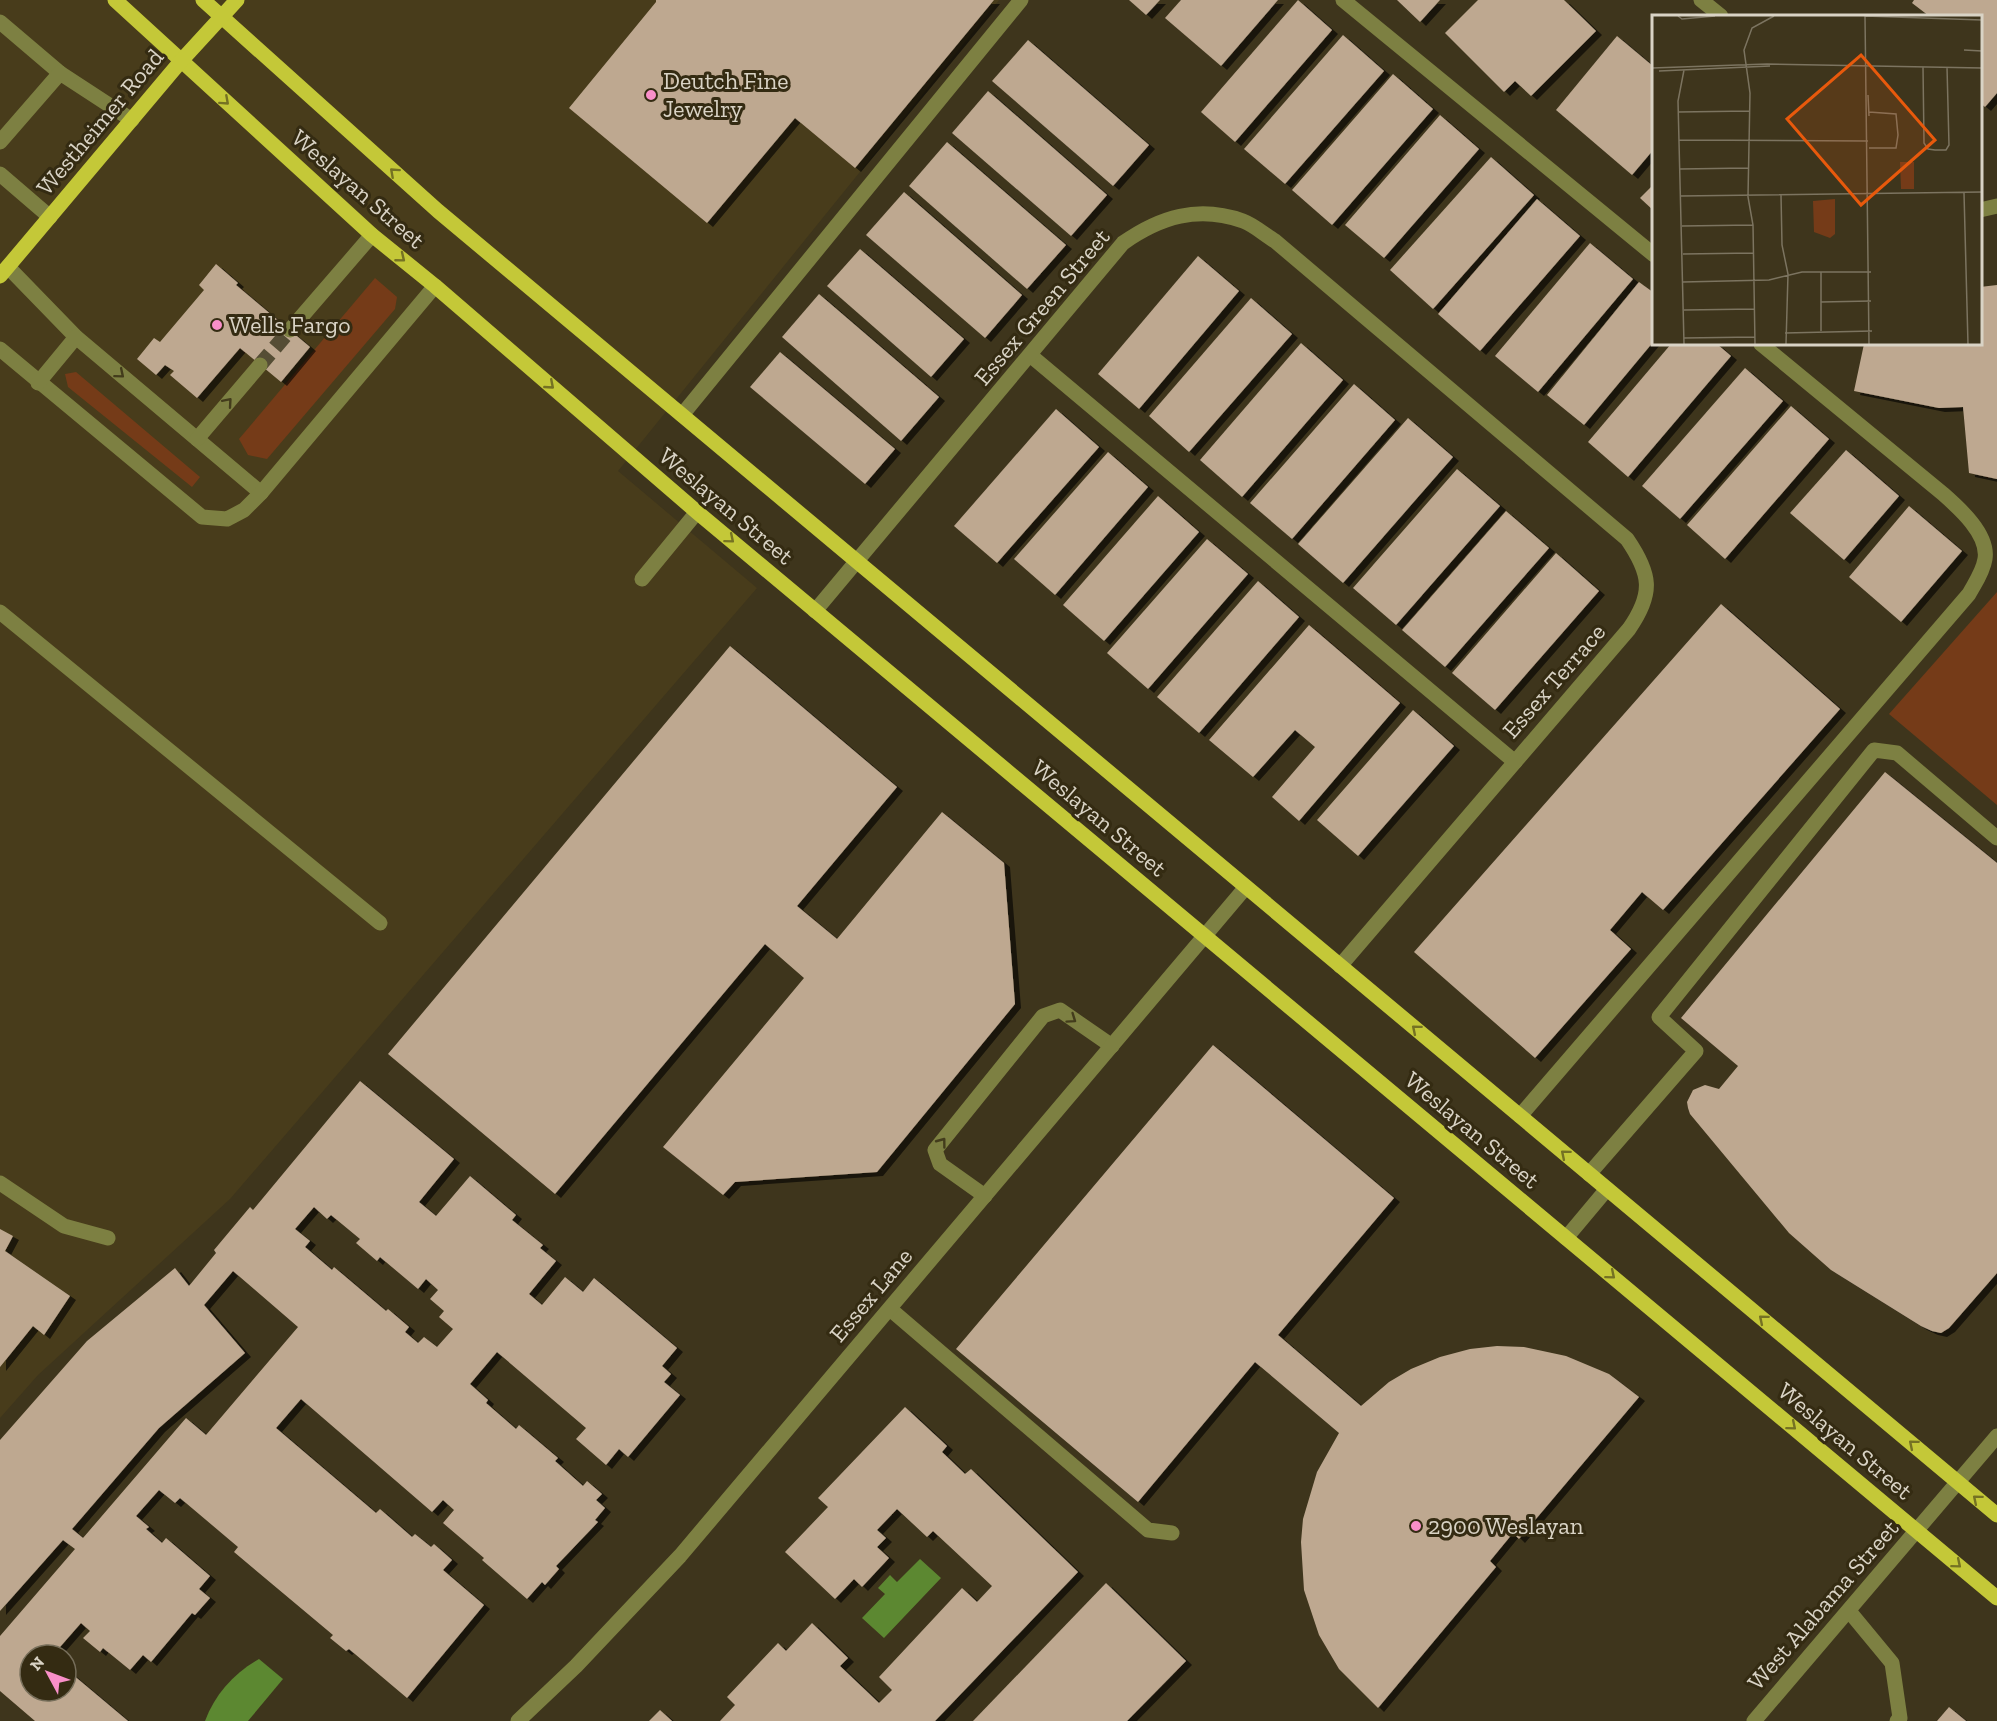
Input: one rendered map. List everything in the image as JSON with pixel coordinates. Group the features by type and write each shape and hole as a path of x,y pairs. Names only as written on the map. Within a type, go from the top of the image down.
{"main road":[{"name":"Weslayan Street","path":"115,0 372,234 697,512 1997,1598"},
{"name":"Weslayan Street","path":"203,0 438,211 1997,1515"},
{"name":"Westheimer Road","path":"4,271 182,61 237,0"}],"street":[{"path":"682,415 1021,0"},
{"path":"1343,0 1652,254"},
{"path":"1701,0 1720,15"},
{"path":"0,21 60,73 132,120"},
{"path":"0,142 60,73"},
{"path":"0,174 50,217"},
{"path":"1982,210 1997,206"},
{"name":"Essex Green Street","path":"815,611 1123,243 1143,229 1166,219 1189,214 1213,215 1243,221 1275,241 1499,429"},
{"path":"290,330 372,234"},
{"path":"4,271 76,337 261,493"},
{"path":"0,349 38,383 202,517 227,519 244,510 261,493 435,286"},
{"path":"38,383 76,337"},
{"path":"1520,1116 1969,594 1982,573 1986,557 1980,534 1964,513 1762,345"},
{"path":"1030,355 1515,762"},
{"path":"197,439 260,364"},
{"name":"Essex Terrace","path":"1340,966 1629,629 1641,612 1645,596 1644,566 1627,539 1499,429"},
{"path":"642,579 697,512"},
{"path":"0,612 380,923"},
{"path":"1589,1174 1696,1051 1659,1017 1874,750 1897,753 1997,838"},
{"name":"Essex Lane","path":"518,1721 576,1666 680,1556 1246,887"},
{"path":"984,1196 940,1164 935,1150 1043,1016 1060,1010 1112,1046"},
{"path":"0,1183 64,1226 108,1238"},
{"path":"1566,1238 1608,1189"},
{"path":"890,1309 1148,1530 1172,1533"},
{"name":"West Alabama Street","path":"1754,1721 1997,1436"},
{"path":"1849,1611 1892,1663 1900,1718 1897,1721"}],"shaded area":[{"path":"0,0 999,0 618,471 757,588 230,1199 38,1375 0,1418"},
{"path":"375,278 397,297 395,309 267,459 248,455 239,439"},
{"path":"76,372 200,477 192,487 68,387 65,374"},
{"path":"1997,592 1997,805 1889,714"},
{"path":"920,1559 941,1578 884,1638 862,1618 885,1594 878,1588 890,1575 897,1582"},
{"path":"259,1659 283,1679 248,1721 205,1721 226,1685"}],"building":[{"path":"656,0 994,0 855,168 795,118 707,223 569,108"},
{"path":"1129,0 1160,0 1146,15"},
{"path":"1181,0 1278,0 1221,66 1165,18"},
{"path":"1298,0 1332,30 1235,142 1201,112"},
{"path":"1397,0 1440,0 1420,22"},
{"path":"1478,0 1564,0 1596,31 1531,96 1515,81 1504,92 1445,33"},
{"path":"1914,0 1997,0 1997,93 1985,107 1982,105 1982,15 1928,15 1912,3"},
{"path":"1343,35 1384,71 1285,184 1244,149"},
{"path":"1617,36 1652,65 1652,151 1632,175 1556,110"},
{"path":"1028,40 1149,145 1113,186 992,81"},
{"path":"1393,74 1433,109 1332,225 1292,190"},
{"path":"988,91 1107,195 1071,236 952,133"},
{"path":"1440,115 1479,149 1384,258 1345,225"},
{"path":"947,142 1066,245 1027,289 909,186"},
{"path":"1491,157 1534,195 1433,309 1390,270"},
{"path":"1652,186 1652,209 1640,198"},
{"path":"904,192 1022,295 985,338 866,235"},
{"path":"1537,199 1580,236 1480,351 1438,314"},
{"path":"1590,243 1633,279 1538,392 1495,356"},
{"path":"860,249 964,339 931,377 827,286"},
{"path":"1198,256 1239,291 1139,409 1098,374"},
{"name":"Wells Fargo","path":"216,264 238,283 236,285 310,347 281,382 240,348 197,398 170,375 174,371 165,365 156,375 137,359 154,338 160,342 204,290 199,285"},
{"path":"1639,282 1652,292 1652,343 1584,425 1547,395"},
{"path":"1997,285 1997,479 1969,473 1963,407 1939,408 1854,391 1864,345 1982,345 1982,287"},
{"path":"819,294 939,397 901,441 782,337"},
{"path":"1251,298 1292,334 1189,452 1149,416"},
{"path":"1301,343 1343,380 1242,497 1200,460"},
{"path":"1670,345 1718,345 1731,356 1628,477 1588,442"},
{"path":"780,352 895,449 865,484 750,387"},
{"path":"1745,368 1783,401 1680,519 1642,486"},
{"path":"1354,384 1395,420 1292,539 1250,503"},
{"path":"1791,406 1829,439 1725,559 1687,525"},
{"path":"1056,409 1099,447 997,563 954,526"},
{"path":"1408,418 1453,457 1343,583 1298,544"},
{"path":"1846,450 1899,496 1844,560 1790,513"},
{"path":"1108,452 1148,487 1055,595 1014,559"},
{"path":"1457,469 1500,506 1396,625 1353,588"},
{"path":"1158,496 1199,532 1104,641 1063,605"},
{"path":"1909,506 1962,551 1901,622 1849,577"},
{"path":"1506,511 1549,548 1445,667 1402,630"},
{"path":"1207,539 1248,574 1148,689 1107,653"},
{"path":"1556,553 1599,591 1495,710 1452,673"},
{"path":"1258,581 1299,617 1199,733 1157,697"},
{"path":"1721,604 1840,709 1663,910 1642,892 1610,930 1631,949 1535,1058 1414,952"},
{"path":"1309,625 1400,703 1299,821 1272,797 1315,747 1295,730 1253,777 1209,740"},
{"path":"730,646 897,787 797,906 837,939 942,812 1004,863 1015,1004 877,1172 735,1182 723,1195 663,1147 804,978 765,944 555,1194 388,1054"},
{"path":"1413,710 1454,746 1358,856 1317,820"},
{"path":"1885,772 1997,863 1997,1273 1949,1328 1941,1333 1921,1326 1831,1270 1789,1233 1690,1114 1687,1102 1693,1090 1705,1085 1719,1089 1738,1066 1681,1018"},
{"path":"1213,1045 1394,1198 1278,1335 1361,1406 1389,1382 1411,1369 1440,1357 1470,1349 1497,1346 1524,1347 1566,1356 1609,1374 1639,1397 1519,1539 1513,1533 1490,1561 1496,1567 1378,1708 1339,1669 1319,1635 1304,1590 1301,1542 1303,1519 1317,1472 1339,1433 1255,1362 1138,1502 956,1349"},
{"path":"360,1081 454,1159 419,1202 436,1216 470,1176 516,1215 512,1220 543,1245 540,1248 556,1261 529,1294 542,1305 565,1277 583,1292 594,1278 677,1348 662,1366 671,1374 664,1382 680,1395 628,1457 619,1449 606,1465 576,1439 586,1428 497,1352 470,1384 488,1400 486,1403 516,1429 519,1425 558,1458 555,1461 583,1486 587,1481 602,1494 596,1500 605,1508 595,1520 598,1522 556,1566 559,1569 545,1585 542,1582 527,1599 443,1523 454,1510 443,1500 432,1512 301,1399 276,1428 376,1513 380,1509 412,1537 415,1534 431,1547 434,1544 452,1560 443,1570 484,1605 407,1698 349,1649 346,1651 330,1638 333,1635 234,1552 238,1547 180,1498 175,1503 159,1490 136,1516 149,1527 146,1529 162,1543 166,1538 210,1576 199,1589 210,1598 195,1615 192,1613 151,1662 143,1655 130,1670 103,1648 100,1652 83,1638 90,1631 81,1623 64,1643 18,1643 18,1703 78,1703 78,1679 128,1721 35,1721 0,1691 0,1636 75,1549 63,1540 0,1611 0,1440 87,1341 175,1268 189,1286 216,1253 214,1250 250,1207 253,1210","holes":["314,1207 327,1219 331,1215 360,1239 356,1243 377,1261 380,1257 418,1289 426,1279 438,1290 430,1299 444,1311 439,1317 453,1329 437,1347 424,1337 418,1343 405,1332 409,1327 388,1309 386,1311 334,1267 332,1270 305,1247 310,1241 295,1229","233,1271 298,1327 206,1435 186,1418 83,1538 72,1529 159,1428 245,1353 204,1305"]},
{"path":"0,1229 13,1236 5,1251 70,1296 44,1335 33,1326 0,1367"},
{"path":"905,1407 947,1446 942,1452 965,1474 971,1469 1078,1572 935,1721 720,1721 735,1705 727,1697 778,1643 786,1651 812,1623 848,1658 840,1666 879,1703 892,1690 879,1677 962,1588 977,1602 992,1586 933,1531 927,1537 897,1509 877,1530 886,1538 877,1547 889,1558 862,1587 854,1579 835,1599 785,1552 828,1507 818,1498"},
{"path":"1106,1583 1186,1661 1127,1721 973,1721"},
{"path":"1949,1707 1966,1721 1937,1721"},
{"path":"660,1710 672,1721 649,1721"}],"tunnel":[{"path":"260,365 290,330"}],"place":[{"name":"Deutch Fine Jewelry","path":"651,95"},
{"name":"Wells Fargo","path":"217,325"},
{"name":"2900 Weslayan","path":"1416,1526"}]}
